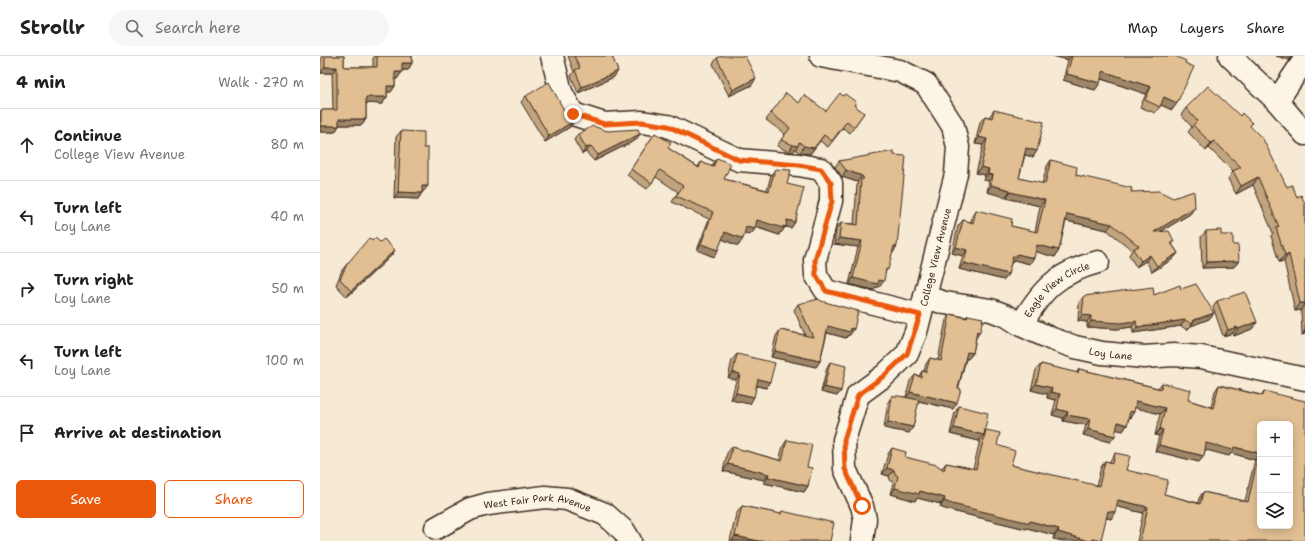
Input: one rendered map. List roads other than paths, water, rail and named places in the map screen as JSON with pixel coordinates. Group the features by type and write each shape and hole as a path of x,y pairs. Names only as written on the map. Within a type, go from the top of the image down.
{"street":[{"name":"Loy Lane","path":"552,56 561,92 573,114 604,124 642,122 668,126 739,160 799,165 821,169 831,183 832,201 815,260 816,275 826,291 922,306 945,303 991,310 1007,316 1021,325 1075,347 1102,353 1144,357 1174,355 1202,357 1305,379"},
{"name":"College View Avenue","path":"822,56 861,62 900,71 926,84 953,126 958,147 956,174 922,306 907,354 885,375 858,395 844,440 845,469 862,506 865,520 863,541"},
{"path":"1230,56 1277,102 1305,134"},
{"path":"1277,102 1305,59"},
{"name":"Eagle View Circle","path":"1021,325 1034,304 1050,285 1067,273 1098,262"},
{"name":"West Fair Park Avenue","path":"436,528 470,509 545,497 567,498 605,514 624,531 630,541"}]}
